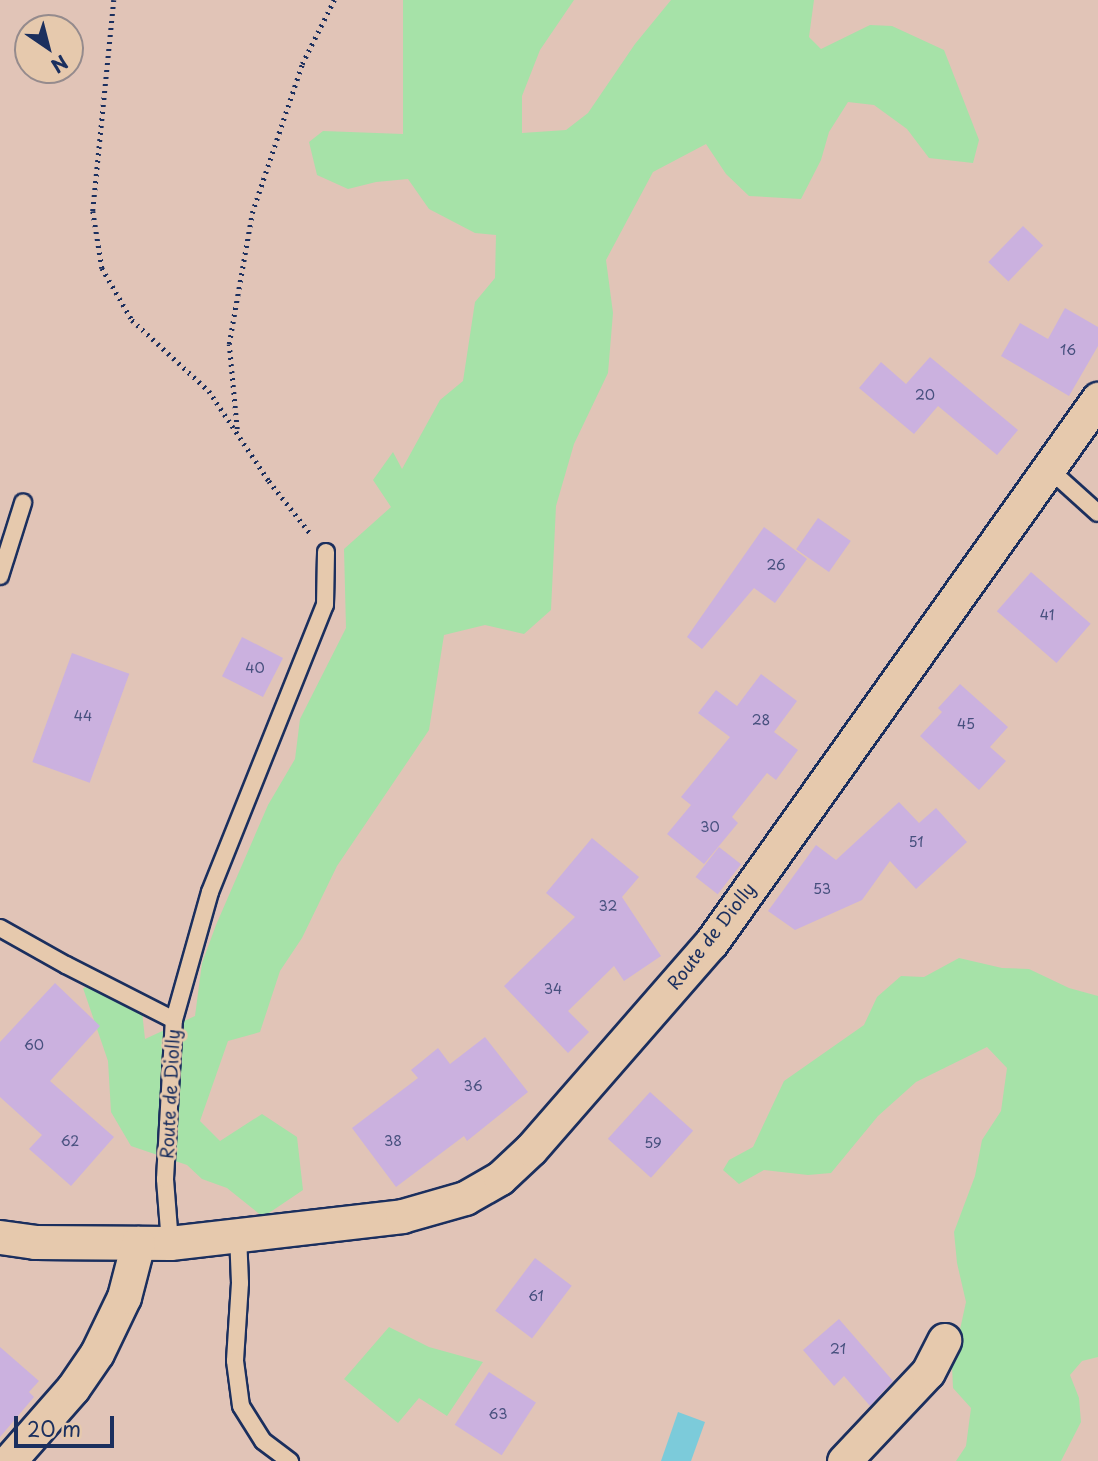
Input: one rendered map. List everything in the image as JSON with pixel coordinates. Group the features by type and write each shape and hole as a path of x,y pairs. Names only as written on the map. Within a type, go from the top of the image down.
{"street":[{"name":"Route de Diolly","path":"0,1237 35,1242 154,1243 402,1216 464,1198 500,1178 531,1149 711,943 1098,399"},
{"path":"9,1461 74,1388 97,1353 154,1243"},
{"path":"844,1461 928,1372 944,1340"}],"lane":[{"path":"1048,468 1098,513"},
{"path":"0,576 23,503"},
{"name":"Route de Diolly","path":"154,1243 165,1179 174,1020 210,892 325,605 326,552"},
{"path":"0,928 174,1020"},
{"path":"238,1235 240,1283 235,1361 241,1406 263,1441 290,1461"}],"path":[{"path":"114,0 93,211 102,268 132,320 209,391 269,481 326,552"},
{"path":"237,431 229,344 251,214 302,64 334,0"}],"green space":[{"path":"403,0 574,0 540,50 522,96 522,133 566,130 588,113 635,44 671,0 814,0 809,37 821,49 870,25 892,26 944,50 979,140 973,163 929,158 907,129 874,105 848,102 829,132 821,160 801,199 749,196 726,174 706,144 653,172 606,260 613,313 608,373 574,444 556,506 551,610 524,634 485,625 444,635 429,730 337,866 302,938 280,971 260,1032 228,1041 200,1121 220,1141 262,1114 297,1137 303,1190 263,1217 227,1188 202,1179 187,1165 131,1146 111,1112 108,1061 83,988 115,979 140,992 145,1039 195,1016 202,963 216,925 268,805 295,759 300,719 346,628 344,549 391,507 373,480 393,452 402,469 440,400 463,381 475,302 495,278 496,235 475,233 429,209 408,179 376,182 348,189 317,175 309,142 323,131 403,134"},
{"path":"959,958 1002,968 1029,969 1069,988 1098,996 1098,1357 1082,1361 1070,1375 1079,1398 1081,1422 1061,1461 956,1461 966,1446 971,1408 953,1388 952,1366 966,1302 957,1263 954,1232 975,1176 982,1140 1001,1111 1007,1068 987,1047 916,1082 878,1116 831,1173 808,1175 764,1170 739,1184 723,1170 729,1160 753,1147 784,1081 864,1025 877,997 901,976 924,977"},
{"path":"389,1327 429,1347 483,1362 447,1416 419,1398 398,1423 344,1379"}],"water":[{"path":"678,1412 705,1422 691,1461 661,1461"}],"building":[{"path":"1023,226 1043,245 1008,281 988,262"},
{"path":"1065,308 1098,327 1098,346 1069,396 1001,356 1020,323 1048,339"},
{"path":"930,357 1018,430 997,455 938,406 914,434 859,388 881,362 906,384"},
{"path":"818,518 851,541 829,572 796,549"},
{"path":"764,527 807,559 775,603 754,588 702,649 687,637"},
{"path":"1031,572 1091,624 1057,663 997,611"},
{"path":"242,637 283,658 263,697 222,676"},
{"path":"72,653 129,674 90,783 32,762"},
{"path":"761,674 797,701 774,732 798,750 776,780 767,773 732,817 738,823 704,864 667,834 691,805 681,797 730,737 698,713 716,690 737,706"},
{"path":"960,684 1008,727 990,747 1006,761 979,790 920,736 942,712 938,708"},
{"path":"899,802 919,823 936,808 967,842 916,889 890,861 862,900 795,930 768,911 816,845 836,860"},
{"path":"592,838 639,877 622,897 661,956 624,981 614,966 568,1011 589,1032 568,1053 504,986 575,917 546,893"},
{"path":"719,847 741,864 718,894 696,877"},
{"path":"55,983 100,1026 50,1081 114,1137 71,1186 29,1149 42,1135 0,1097 0,1042"},
{"path":"485,1037 528,1092 467,1141 464,1136 396,1187 352,1128 418,1078 411,1070 438,1048 450,1064"},
{"path":"650,1092 693,1131 651,1178 608,1139"},
{"path":"535,1258 572,1286 532,1338 495,1311"},
{"path":"839,1319 893,1381 870,1406 844,1376 834,1386 803,1350"},
{"path":"0,1347 39,1381 29,1392 34,1397 0,1437"},
{"path":"489,1372 536,1402 502,1455 455,1425"}]}
